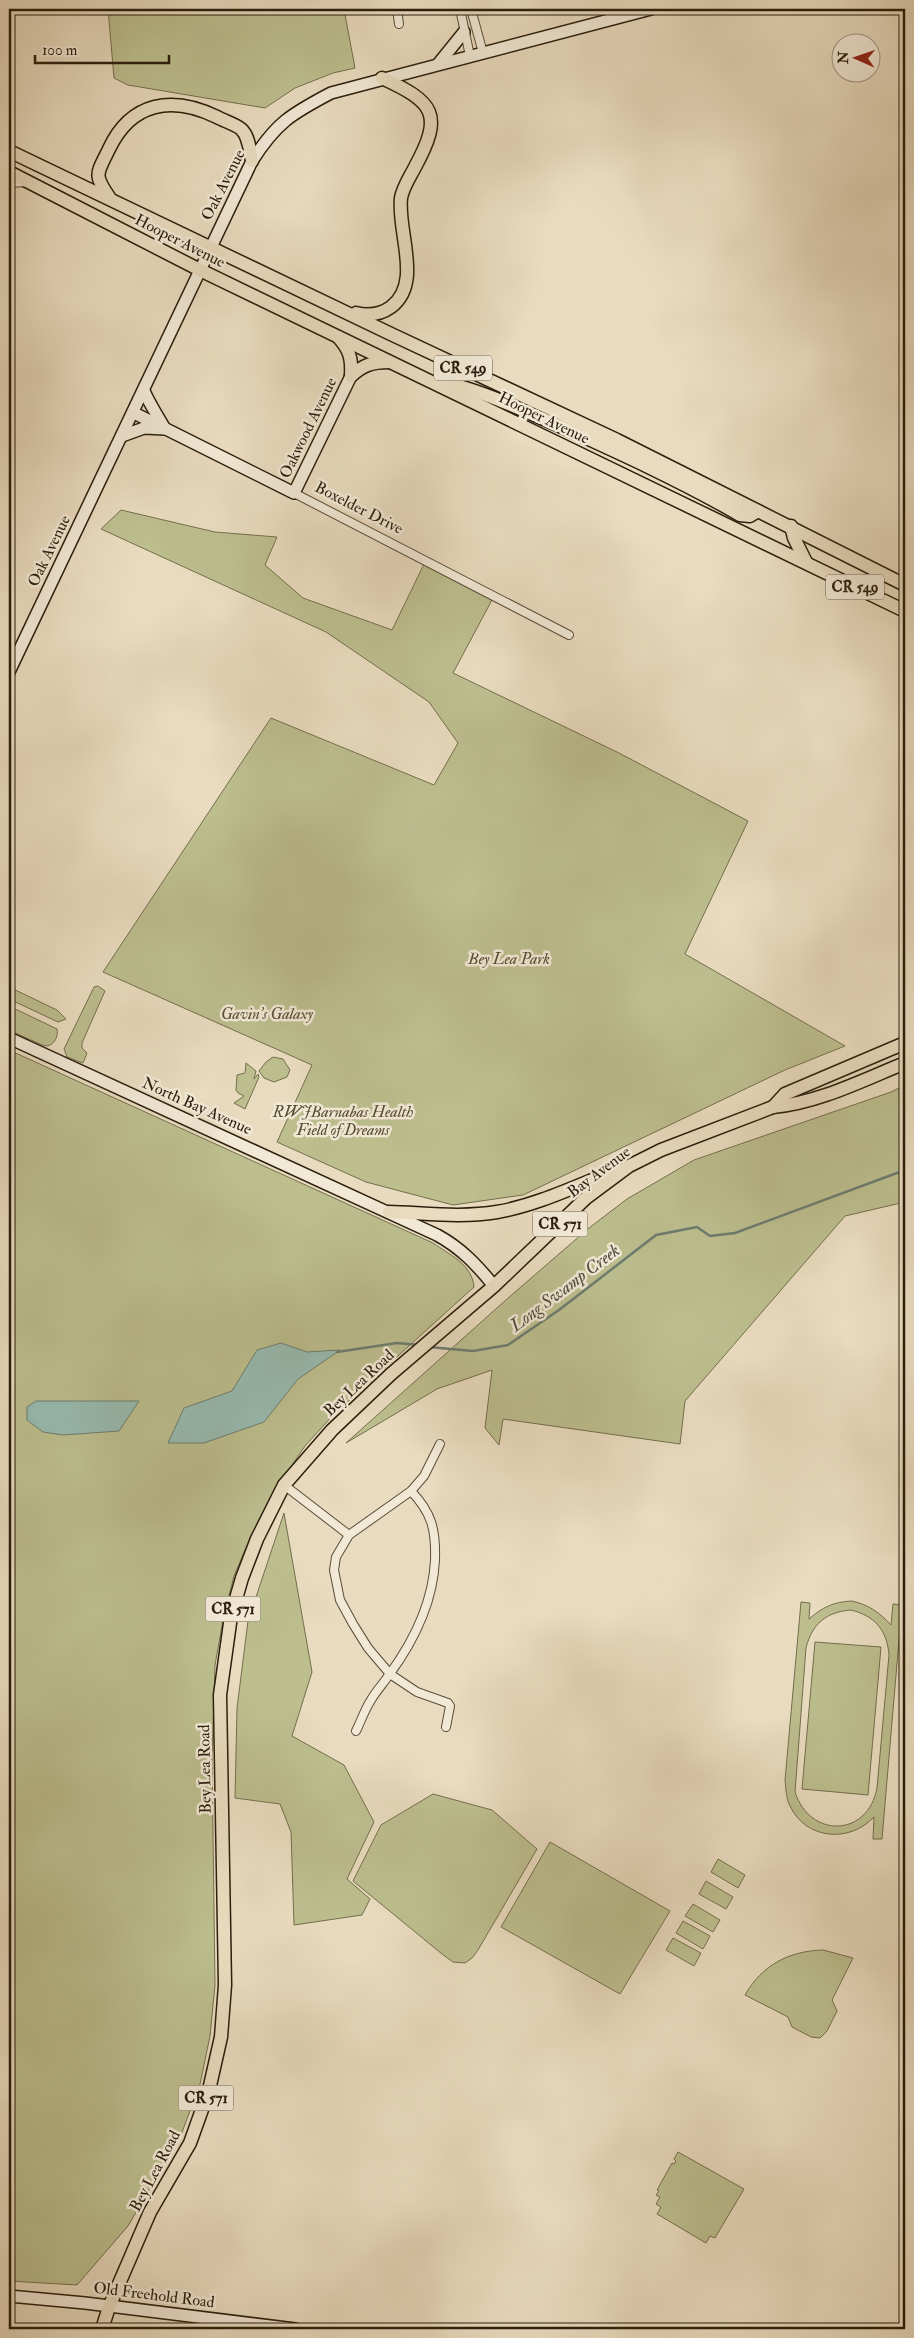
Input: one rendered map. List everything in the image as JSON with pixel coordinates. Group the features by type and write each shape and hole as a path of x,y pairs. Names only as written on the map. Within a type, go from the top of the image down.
{"main road":[{"path":"342,311 368,316 385,312 396,304 404,293 408,280 401,213 402,196 431,135 431,122 427,109 419,96 382,78"},
{"path":"110,199 98,180 98,171 116,134 135,115 152,107 169,105 199,108 241,129 246,136 252,161"},
{"name":"Hooper Avenue","path":"9,151 342,311 609,436 905,584"},
{"name":"Hooper Avenue","path":"9,172 200,270 392,361 659,493 905,611"},
{"path":"337,335 347,346 352,360 351,376"},
{"path":"351,376 362,366 374,362 392,361"},
{"path":"421,376 480,391 650,467 740,515 750,516 758,511"},
{"path":"790,526 806,562"},
{"name":"Bay Avenue","path":"773,1107 785,1094 905,1043"},
{"name":"Bay Avenue","path":"494,1286 586,1198 629,1166 661,1150 773,1107 799,1102 851,1085 905,1063"},
{"path":"389,1212 462,1214 497,1212 527,1204 629,1166"},
{"name":"Bey Lea Road","path":"102,2329 109,2307 150,2212 190,2143 209,2090 219,2046 225,1985 220,1695 231,1616 242,1578 257,1539 284,1485 332,1430 494,1286"}],"street":[{"path":"397,9 399,24"},
{"path":"460,9 470,56"},
{"path":"471,9 483,53"},
{"name":"Oak Avenue","path":"9,672 134,413 210,247 252,161 266,139 294,112 331,93 382,78 650,9"},
{"path":"439,64 464,32"},
{"path":"9,184 30,182"},
{"name":"Oakwood Avenue","path":"294,493 351,376"},
{"path":"144,391 155,415 165,429"},
{"name":"Boxelder Drive","path":"134,413 569,635"},
{"path":"122,436 144,428 165,429"},
{"name":"North Bay Avenue","path":"9,1038 389,1212 455,1245 472,1259 494,1286"},
{"path":"440,1444 424,1476 411,1491 349,1535 336,1557 334,1570 336,1588 340,1600 363,1640 390,1674 417,1692 448,1703 450,1706 446,1727"},
{"path":"284,1485 349,1535"},
{"path":"356,1731 371,1699 390,1674 422,1620 434,1582 435,1544 432,1523 425,1506 411,1491"},
{"name":"Old Freehold Road","path":"9,2296 295,2329"}],"green space":[{"path":"108,9 344,9 355,68 333,73 295,88 265,108 128,85 114,78"},
{"name":"Bey Lea Park","path":"121,510 215,532 277,537 265,565 303,598 392,630 425,562 493,598 453,673 619,753 748,821 685,954 845,1046 785,1070 523,1195 453,1205 366,1182 277,1142 312,1065 103,972 271,718 434,785 458,743 429,702 326,632 101,529"},
{"path":"98,986 105,991 82,1043 82,1048 87,1053 83,1063 67,1057 64,1049 94,987"},
{"path":"9,987 57,1010 66,1019 58,1022 9,999"},
{"path":"9,1006 57,1029 57,1037 54,1042 47,1046 42,1045 9,1030"},
{"path":"9,1050 433,1243 465,1266 474,1287 334,1414 305,1446 280,1483 251,1536 234,1576 224,1615 215,1665 212,1759 215,1985 210,2036 200,2084 181,2135 128,2226 77,2285 9,2281"},
{"path":"273,1057 283,1059 290,1070 287,1077 274,1082 264,1078 259,1071"},
{"path":"246,1063 256,1071 254,1079 258,1074 259,1077 245,1109 234,1103 244,1096 236,1090 237,1075 245,1073"},
{"path":"905,1085 905,1202 845,1216 685,1401 680,1444 503,1419 499,1445 485,1428 492,1370 437,1389 346,1443 507,1299 589,1228 627,1199 694,1160 891,1092"},
{"path":"284,1513 312,1672 292,1736 344,1765 374,1822 347,1879 370,1899 362,1915 294,1925 291,1832 280,1804 235,1798 237,1708 248,1621"},
{"path":"852,1601 869,1607 891,1625 893,1604 902,1605 882,1839 873,1839 874,1817 853,1831 841,1834 829,1834 806,1826 790,1806 786,1793 785,1780 801,1602 810,1603 809,1619 829,1606","holes":["851,1610 867,1616 878,1625 886,1638 889,1655 877,1788 872,1804 862,1816 851,1823 838,1826 825,1824 813,1818 802,1807 795,1792 806,1648 816,1626 827,1617 842,1611"]},
{"path":"815,1642 881,1647 868,1795 802,1789"},
{"path":"433,1794 492,1810 537,1849 478,1950 465,1963 453,1962 442,1954 353,1881 381,1825"},
{"path":"550,1842 670,1911 620,1994 501,1927"},
{"path":"718,1859 745,1875 738,1888 711,1872"},
{"path":"706,1881 733,1897 726,1909 699,1894"},
{"path":"693,1904 720,1920 713,1932 685,1916"},
{"path":"683,1921 710,1936 703,1949 676,1933"},
{"path":"673,1938 701,1953 694,1966 666,1950"},
{"path":"823,1950 853,1958 832,2000 837,2011 827,2031 820,2038 811,2037 792,2027 788,2017 745,1995 760,1975 778,1962 799,1953"},
{"path":"678,2152 744,2189 715,2238 710,2236 706,2243 657,2214 661,2207 656,2204 660,2197 656,2195 659,2191 657,2190 672,2163 674,2164 676,2161 674,2159"}],"water":[{"path":"281,1343 307,1352 340,1350 298,1379 264,1422 204,1443 168,1443 184,1408 232,1391 257,1350"},
{"path":"36,1401 139,1401 119,1431 63,1435 43,1432 27,1420 27,1407"}],"waterway":[{"name":"Long Swamp Creek","path":"429,1347 473,1351 508,1345 559,1310 656,1235 697,1227 710,1236 735,1233 905,1170"},
{"name":"Long Swamp Creek","path":"337,1352 397,1343 419,1345"}],"park label":[{"name":"Gavin's Galaxy","path":"267,1014"},
{"name":"RWJBarnabas Health Field of Dreams","path":"343,1121"}]}
